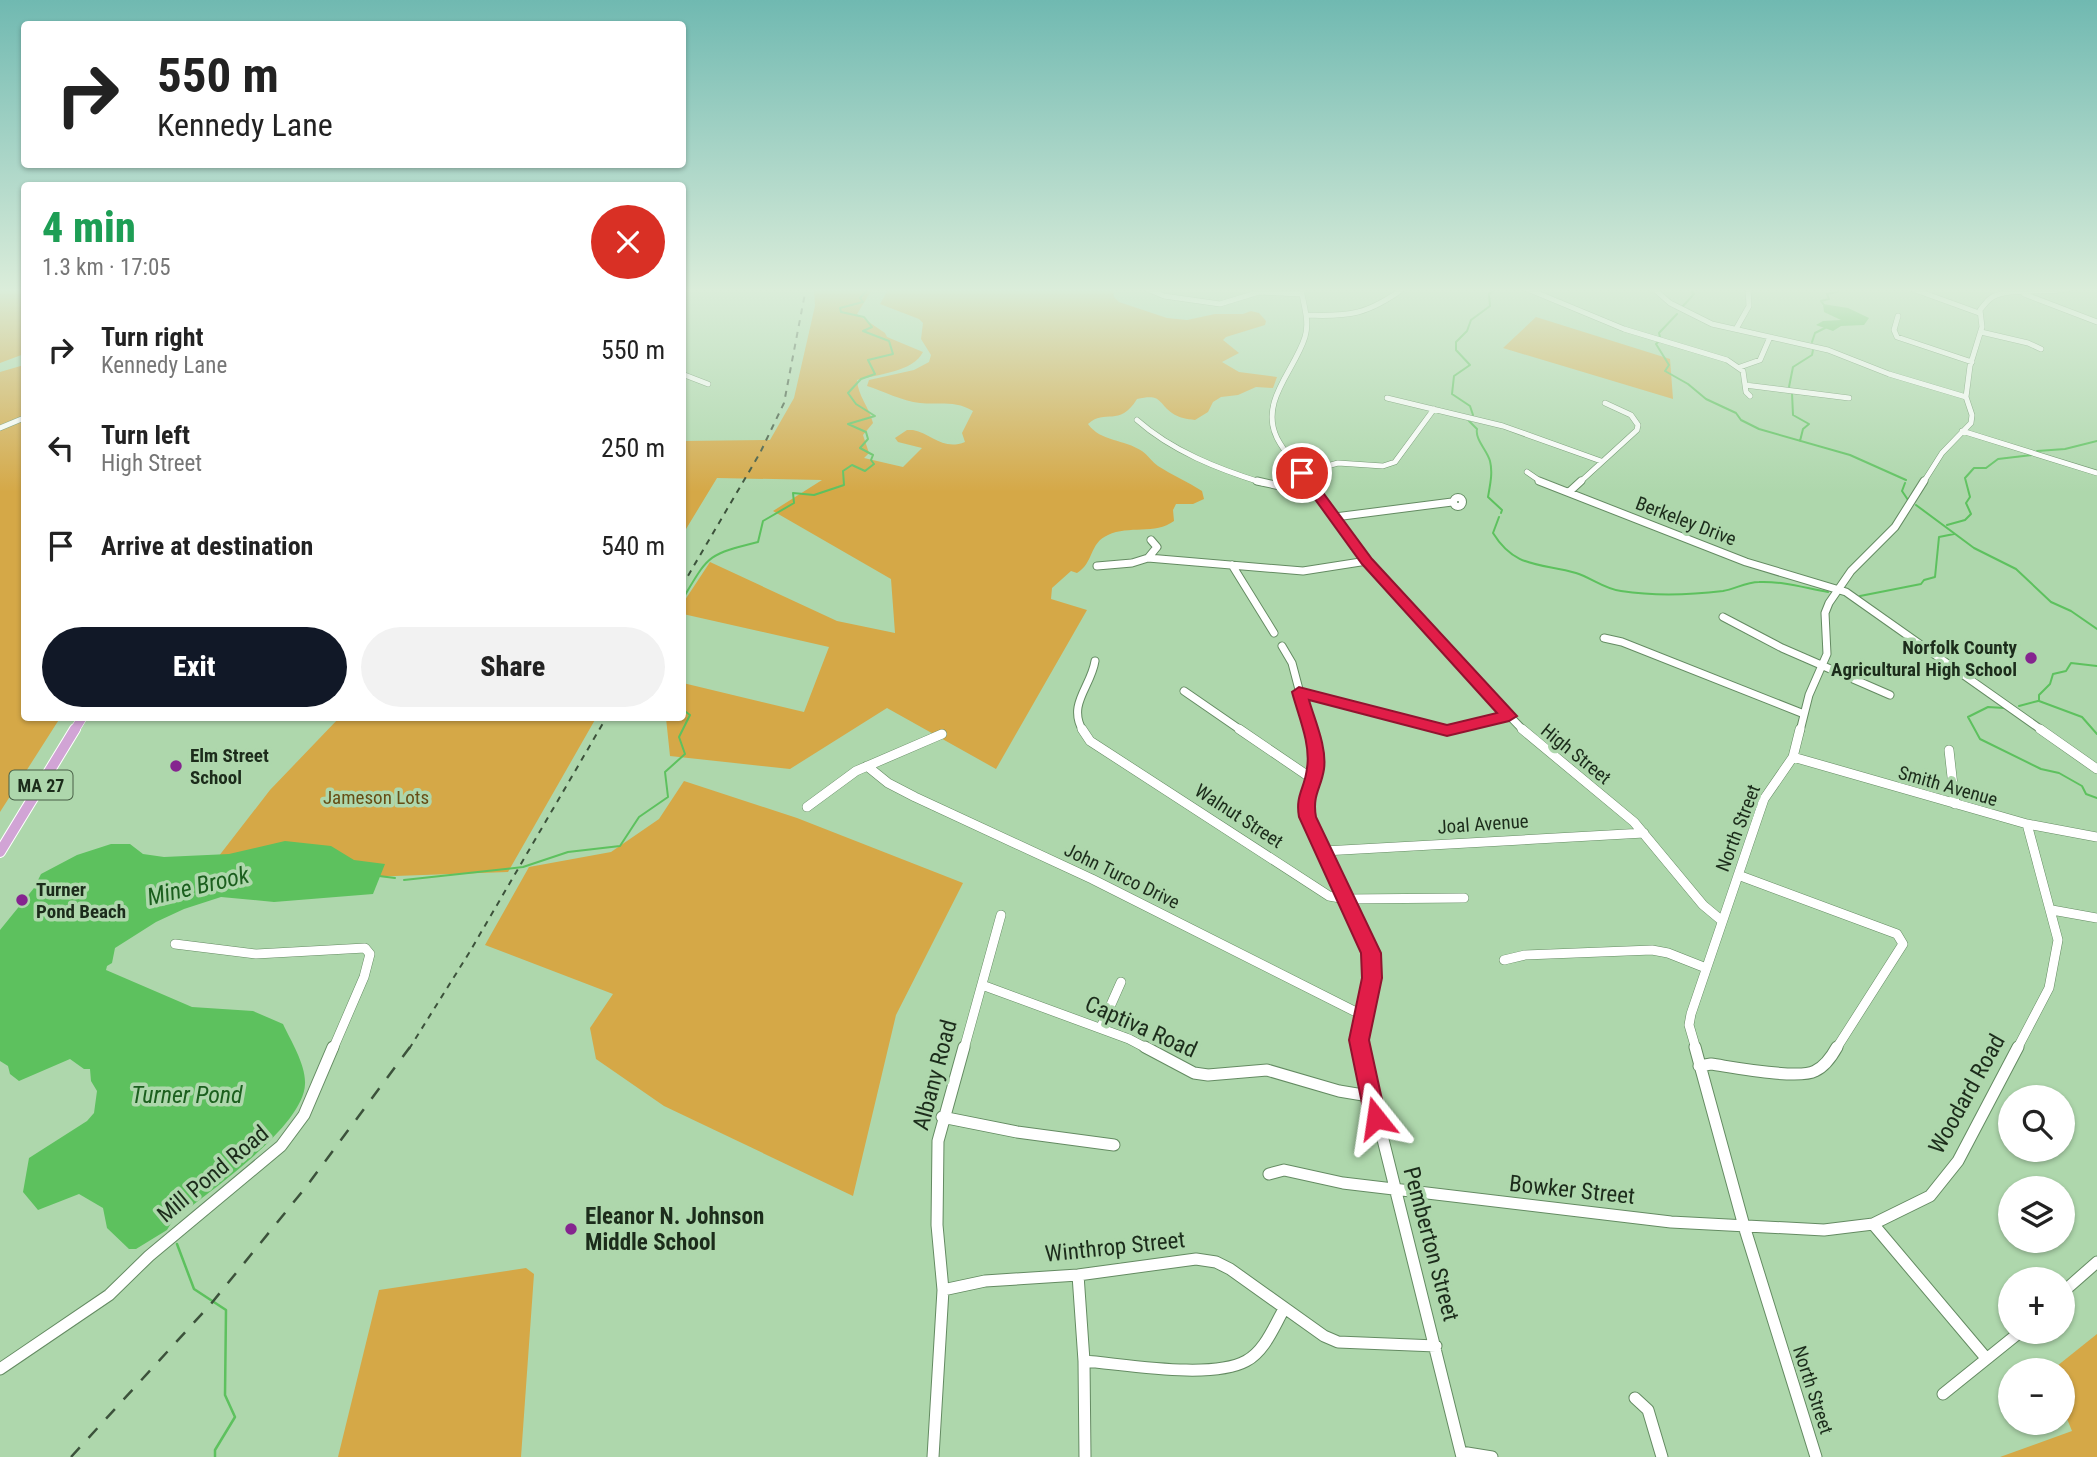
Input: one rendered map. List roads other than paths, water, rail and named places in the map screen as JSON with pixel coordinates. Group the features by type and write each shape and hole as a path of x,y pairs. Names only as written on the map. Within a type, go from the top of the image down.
{"main road":[{"name":"MA 27","path":"0,852 80,721"}],"street":[{"name":"High Street","path":"1295,356 1277,389 1271,420 1278,438 1367,561 1509,716 1562,765 1621,810 1644,833 1703,905 1721,920"},
{"path":"1705,356 1740,367 1760,360 1762,356"},
{"path":"1844,356 1878,370 1966,397"},
{"path":"1951,356 1972,362"},
{"path":"1962,431 1971,424 1972,415 1966,397 1974,356"},
{"path":"1740,367 1745,376 1745,392 1750,396"},
{"path":"686,376 708,384"},
{"path":"1745,384 1850,398"},
{"path":"1387,398 1503,426 1601,461"},
{"path":"1569,492 1637,430 1638,425 1631,415 1605,403"},
{"path":"1302,473 1312,468 1338,463 1383,466 1395,462 1434,409"},
{"path":"0,428 21,419"},
{"path":"1137,420 1153,434 1230,472 1274,486 1317,494"},
{"path":"1962,431 2097,472"},
{"name":"North Street","path":"1816,1457 1744,1226 1689,1025 1721,920 1764,799 1793,757 1828,642 1825,612 1851,571 1895,527 1942,453 1962,431"},
{"name":"Berkeley Drive","path":"1527,472 1539,481 1746,562 1839,589 1915,639 2097,769"},
{"path":"1335,517 1452,502"},
{"path":"1148,558 1157,547 1151,540"},
{"path":"1097,566 1132,563 1148,558 1318,571 1367,561"},
{"path":"1233,565 1274,633"},
{"path":"1723,617 1782,648 1889,695"},
{"path":"1605,638 1622,642 1804,714"},
{"name":"Pemberton Street","path":"1282,646 1292,663 1314,745 1316,768 1305,802 1310,824 1371,953 1372,978 1359,1040 1369,1096 1436,1346 1461,1455"},
{"name":"Walnut Street","path":"1095,661 1093,673 1076,702 1076,711 1090,741 1329,896 1346,899 1464,898"},
{"path":"1184,691 1311,778"},
{"path":"1299,692 1447,730 1509,716"},
{"path":"807,807 867,766 942,734"},
{"path":"1949,750 1955,804"},
{"name":"Smith Avenue","path":"1793,757 2027,824 2097,836"},
{"name":"John Turco Drive","path":"867,766 888,783 915,797 1104,885 1364,1016"},
{"name":"Woodard Road","path":"1744,1226 1824,1230 1873,1224 1930,1196 1958,1161 2049,988 2058,940 2027,824"},
{"name":"Joal Avenue","path":"1324,851 1644,833"},
{"path":"1699,1066 1711,1064 1791,1074 1814,1072 1830,1058 1903,942 1897,934 1738,875"},
{"path":"2052,910 2097,918"},
{"name":"Albany Road","path":"933,1457 943,1290 936,1190 937,1141 1001,915"},
{"name":"Mill Pond Road","path":"0,1369 109,1295 149,1256 281,1146 304,1115 364,977 370,954 365,948 256,954 175,944"},
{"path":"1504,960 1525,955 1652,950 1668,953 1706,968"},
{"path":"1101,1027 1121,982"},
{"name":"Captiva Road","path":"982,985 1101,1027 1194,1073 1208,1075 1267,1070 1339,1091 1369,1096"},
{"path":"942,1117 1017,1132 1114,1145"},
{"name":"Bowker Street","path":"1269,1174 1284,1170 1343,1183 1535,1207 1744,1226"},
{"path":"1873,1224 1986,1358"},
{"name":"Winthrop Street","path":"943,1290 985,1280 1078,1275 1196,1258 1230,1269 1284,1309 1324,1336 1338,1342 1436,1346"},
{"path":"2075,1281 2097,1262"},
{"path":"1078,1275 1084,1361 1085,1457"},
{"path":"1084,1361 1189,1368 1236,1366 1262,1348 1284,1309"},
{"path":"1943,1394 2004,1344"},
{"path":"1635,1398 1648,1410 1662,1457"},
{"path":"1461,1455 1492,1457"}],"water":[{"name":"Turner Pond","path":"285,841 331,846 354,860 385,864 373,894 274,902 221,897 156,922 115,948 112,963 106,970 192,1007 253,1011 283,1024 305,1077 300,1101 289,1120 229,1177 173,1220 167,1230 136,1249 129,1249 107,1228 103,1208 79,1194 38,1210 23,1192 29,1158 87,1121 94,1113 97,1091 91,1081 90,1069 84,1069 70,1059 19,1081 10,1074 8,1066 0,1061 0,930 34,888 41,874 77,855 111,844 130,844 143,854 164,857 229,854"}],"waterway":[{"name":"Mine Brook","path":"686,594 704,565 711,559 728,550 758,542 763,521 794,503 793,493 814,495 844,485 843,471 852,465 865,471 874,464 871,460 873,455 860,448 868,439 866,432 848,424 875,416 856,404 848,393 861,379 875,374 868,360 885,356"},
{"path":"1462,356 1470,365 1454,376 1452,394 1470,406 1473,415"},
{"path":"1663,356 1669,365 1665,371 1688,384 1706,399 1736,413 1741,420 1759,429 1800,441"},
{"path":"1789,387 1793,367 1810,356"},
{"path":"1792,393 1793,415 1809,424 1803,429 1800,441"},
{"path":"1469,421 1477,429 1490,461 1488,497 1502,510 1501,513"},
{"path":"1800,441 1850,455 1906,480"},
{"path":"2037,451 2065,449 2097,441"},
{"path":"1947,525 1965,520 1971,514 1966,503 1970,497 1965,478 1974,468 1986,468 1998,459 2032,455"},
{"path":"1905,483 1902,491 1908,500"},
{"path":"1916,505 1974,548 2016,569 2051,602 2071,611 2097,629"},
{"path":"1499,517 1493,533 1510,553 1530,563 1576,573 1615,590 1646,594 1684,594 1723,591 1750,583 1768,582 1828,592"},
{"path":"1860,596 1921,584 1924,580 1935,577 1939,537 1954,534"},
{"path":"2097,666 2071,663 2066,671 2053,674 2050,684 2039,695 2039,701 2082,717 2097,734"},
{"path":"2019,706 2038,701"},
{"path":"2004,708 1988,707 1968,717 1980,739 2041,769 2059,773 2082,786 2086,794 2097,798"},
{"name":"Mine Brook","path":"404,880 523,867 568,852 620,846 639,817 668,797 665,772 685,754 679,737 690,715 686,712"},
{"name":"Mine Brook","path":"379,876 395,878"},
{"name":"Mine Brook","path":"177,1244 194,1289 226,1310 225,1395 235,1417 215,1450 215,1457"}],"railway":[{"path":"686,579 760,453 784,403 793,356"},
{"path":"409,1049 469,953 604,721"},
{"path":"71,1457 210,1305 306,1187 410,1047"}],"place":[{"name":"Norfolk County Agricultural High School","path":"2031,658"},
{"name":"Elm Street School","path":"176,766"},
{"name":"Turner Pond Beach","path":"22,900"},
{"name":"Eleanor N. Johnson Middle School","path":"571,1229"}],"park label":[{"name":"Jameson Lots","path":"376,797"}]}
